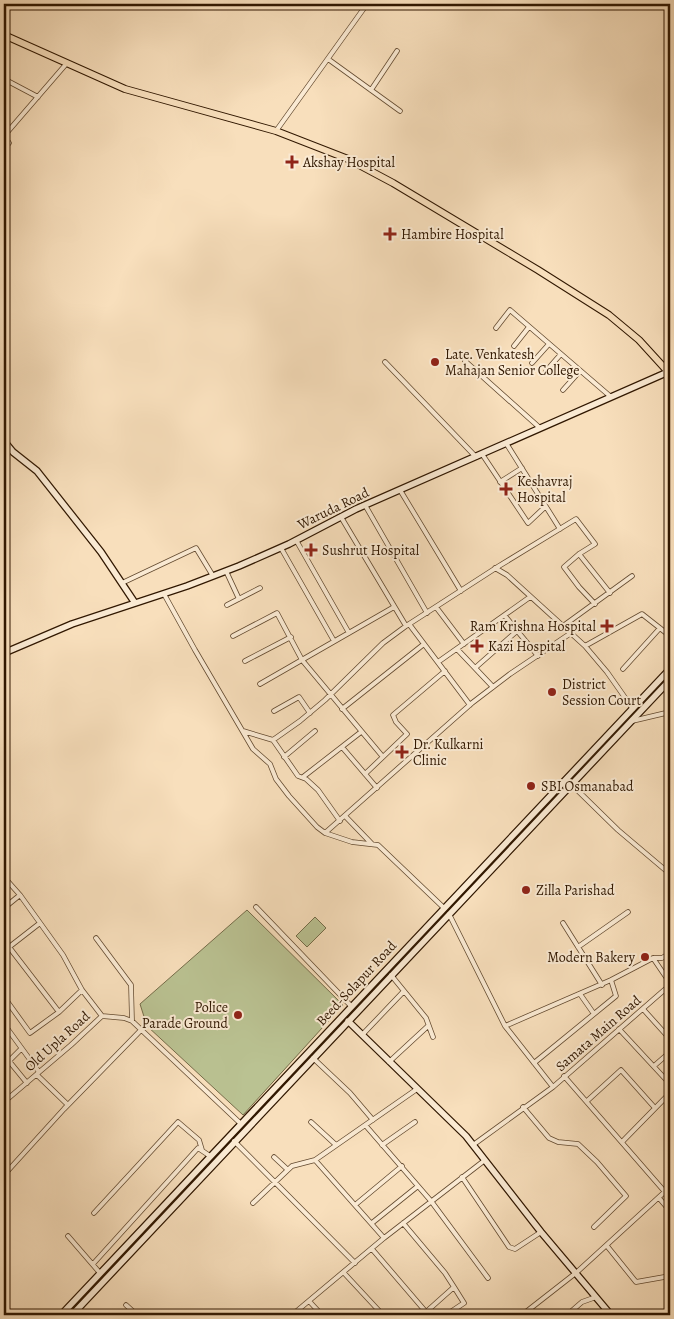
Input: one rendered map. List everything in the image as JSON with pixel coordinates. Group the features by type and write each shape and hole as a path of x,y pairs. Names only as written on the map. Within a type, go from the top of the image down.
{"main road":[{"path":"6,37 125,89 276,131 348,158 538,270 609,315 639,340 667,371"},
{"name":"Waruda Road","path":"4,653 72,624 164,594 226,571 296,540 365,505 667,371"},
{"path":"4,441 13,452 37,471 96,546 135,603"},
{"name":"Beed-Solapur Road","path":"61,1315 670,668"},
{"name":"Beed-Solapur Road","path":"72,1315 670,680"},
{"path":"348,1021 473,1145 541,1232 577,1272 611,1315"}],"street":[{"path":"276,131 367,4"},
{"path":"4,47 6,37"},
{"path":"371,90 396,51"},
{"path":"328,59 400,112"},
{"path":"4,148 9,143 4,136 67,63"},
{"path":"4,79 38,97"},
{"path":"496,328 510,310 611,397"},
{"path":"514,346 530,327"},
{"path":"532,363 549,344"},
{"path":"546,372 561,354"},
{"path":"465,361 540,428"},
{"path":"385,362 479,455 528,523 545,507"},
{"path":"667,371 670,362"},
{"path":"564,390 580,370"},
{"path":"506,443 560,529"},
{"path":"500,482 522,468"},
{"path":"400,490 461,591"},
{"path":"365,505 427,612"},
{"path":"341,517 394,607 470,705"},
{"path":"273,740 310,713 383,643 407,625 495,568 576,519 595,544 579,554 564,567 595,604"},
{"path":"296,540 349,632"},
{"path":"280,547 334,641"},
{"path":"122,583 196,548 213,576"},
{"path":"579,554 610,593"},
{"path":"495,568 507,575 585,646 607,672 633,709"},
{"path":"226,571 239,599"},
{"path":"563,626 632,576"},
{"path":"227,605 260,588"},
{"path":"164,594 253,749 270,764 276,779 289,796 317,827 325,833 338,839 378,845 444,908"},
{"path":"438,662 530,597"},
{"path":"260,684 394,607"},
{"path":"436,607 464,644"},
{"path":"233,636 277,613 302,660 383,757"},
{"path":"585,646 642,614 670,636"},
{"path":"505,616 538,656"},
{"path":"623,669 660,628"},
{"path":"475,668 518,631"},
{"path":"325,833 470,705 571,633"},
{"path":"245,662 290,637"},
{"path":"342,709 424,644"},
{"path":"457,649 493,687"},
{"path":"365,774 407,734 396,722 393,715 444,671"},
{"path":"274,711 299,697 310,713"},
{"path":"632,721 670,712"},
{"path":"242,731 273,740 298,776 306,779 318,790 340,821"},
{"path":"284,757 315,731"},
{"path":"302,777 361,732"},
{"path":"342,747 377,788"},
{"path":"572,784 618,830 670,874"},
{"path":"346,816 372,845"},
{"path":"4,877 20,895 63,955 82,990 102,1016 124,1018 132,1021 240,1124"},
{"path":"4,908 20,895"},
{"path":"256,907 351,1006"},
{"path":"578,947 628,912"},
{"name":"Samata Main Road","path":"449,914 505,1026 553,1087 643,1010 670,984"},
{"path":"4,951 40,923"},
{"path":"563,923 602,985"},
{"path":"96,938 131,985 132,1021"},
{"path":"9,947 59,1012"},
{"name":"Samata Main Road","path":"505,1026 602,985 653,958 662,958 670,953"},
{"path":"653,958 670,984"},
{"path":"391,976 426,1018 433,1037"},
{"path":"534,1063 616,996 611,980"},
{"path":"4,997 30,1033 59,1012 82,990"},
{"path":"362,1035 404,991"},
{"path":"580,994 594,1014"},
{"path":"643,1010 670,1039"},
{"name":"Old Upla Road","path":"4,1102 102,1016"},
{"path":"4,1024 38,1073 68,1105"},
{"path":"389,1062 428,1026"},
{"path":"665,1033 670,1028"},
{"path":"619,1029 670,1084"},
{"path":"4,1175 68,1105 141,1030"},
{"path":"4,1065 22,1049"},
{"path":"654,1066 670,1052"},
{"path":"314,1058 350,1093 373,1120"},
{"path":"9,1061 27,1083"},
{"path":"587,1101 621,1070 655,1108"},
{"path":"564,1076 665,1192"},
{"path":"473,1145 553,1087"},
{"path":"254,1203 292,1166 315,1160 417,1089"},
{"path":"622,1142 670,1093"},
{"path":"523,1107 549,1138 558,1142 578,1144 597,1162 626,1196 594,1227"},
{"path":"94,1213 178,1122 198,1140 202,1150"},
{"path":"312,1122 336,1145"},
{"path":"382,1145 415,1122"},
{"path":"366,1126 431,1201 488,1278"},
{"path":"234,1142 355,1263"},
{"path":"93,1264 198,1148 210,1156"},
{"path":"274,1157 288,1170"},
{"path":"315,1160 384,1238"},
{"path":"292,1315 384,1238 485,1160"},
{"path":"355,1205 402,1166"},
{"path":"462,1177 509,1247 515,1248 541,1232"},
{"path":"372,1223 418,1186"},
{"path":"522,1315 577,1272 670,1188"},
{"path":"659,1198 670,1211"},
{"path":"403,1223 445,1272 464,1303 446,1315"},
{"path":"68,1236 100,1272"},
{"path":"607,1246 636,1282 670,1276"},
{"path":"372,1248 426,1312 454,1287"},
{"path":"344,1273 383,1315"},
{"path":"567,1315 582,1302 597,1297"},
{"path":"309,1302 322,1315"},
{"path":"126,1305 136,1315"}],"green space":[{"name":"Police Parade Ground","path":"247,910 343,1005 243,1115 147,1026 140,1004"},
{"path":"315,917 326,928 307,947 296,936"}],"place":[{"name":"Akshay Hospital","path":"292,162"},
{"name":"Hambire Hospital","path":"390,234"},
{"name":"Late. Venkatesh Mahajan Senior College","path":"435,362"},
{"name":"Keshavraj Hospital","path":"506,489"},
{"name":"Sushrut Hospital","path":"311,550"},
{"name":"Ram Krishna Hospital","path":"607,626"},
{"name":"Kazi Hospital","path":"477,646"},
{"name":"District Session Court","path":"552,692"},
{"name":"Dr. Kulkarni Clinic","path":"402,752"},
{"name":"SBI Osmanabad","path":"531,786"},
{"name":"Zilla Parishad","path":"526,890"},
{"name":"Modern Bakery","path":"645,957"},
{"name":"Police Parade Ground","path":"238,1015"}]}
